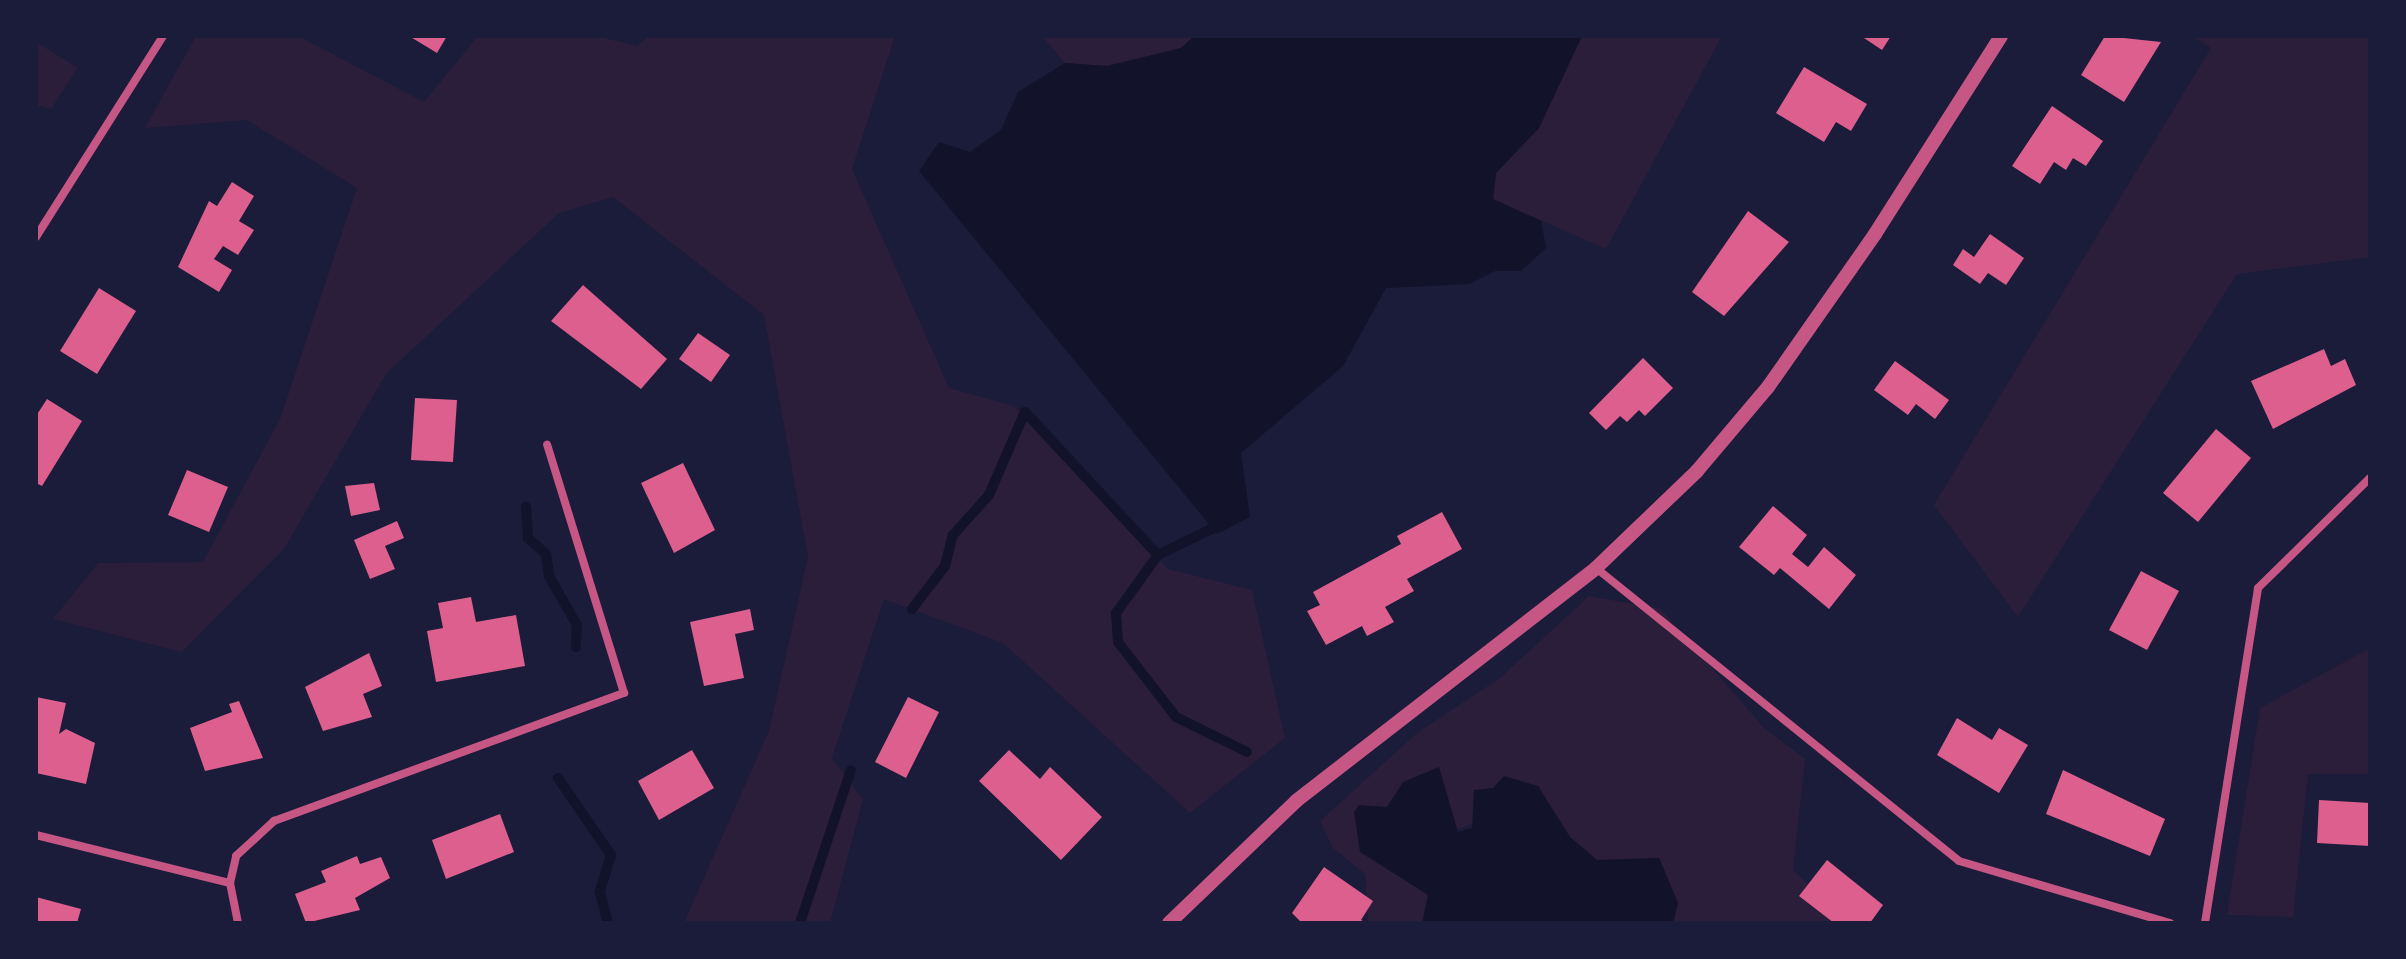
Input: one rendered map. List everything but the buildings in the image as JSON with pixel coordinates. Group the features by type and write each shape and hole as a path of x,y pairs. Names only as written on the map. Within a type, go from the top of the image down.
{"street":[{"path":"36,237 163,36"},
{"path":"1169,923 1296,801 1596,568 1697,471 1768,387 2001,36"},
{"path":"238,923 230,883 236,856 274,821 624,693 547,445"},
{"path":"2205,923 2258,588 2370,478"},
{"path":"1596,568 1959,861 2170,923"},
{"path":"36,835 230,883"}],"shaded area":[{"path":"196,36 298,36 424,102 478,36 596,36 637,46 649,36 895,36 852,169 949,388 1014,406 1168,569 1252,590 1285,738 1190,813 1003,643 884,599 832,758 863,799 830,923 684,923 769,731 808,557 764,315 613,197 559,213 386,374 284,549 182,652 53,619 98,563 203,562 280,419 357,188 247,120 145,128"},
{"path":"1042,36 1194,36 1182,48 1107,66 1065,63"},
{"path":"1194,36 1582,36 1539,128 1496,173 1493,199 1541,221 1546,248 1521,271 1495,271 1469,284 1386,288 1343,366 1241,453 1250,517 1217,534 919,171 939,142 970,152 1001,130 1018,92 1065,63 1107,66 1181,48"},
{"path":"1582,36 1722,36 1606,249 1493,199 1496,173 1539,128"},
{"path":"2192,36 2370,36 2370,257 2237,274 2018,617 1934,505 2211,48"},
{"path":"36,42 78,68 51,109 36,105"},
{"path":"1589,596 1661,609 1764,728 1805,759 1793,870 1852,923 1673,923 1678,903 1659,858 1597,860 1570,837 1538,786 1513,809 1434,838 1456,923 1368,923 1365,874 1333,848 1320,821 1417,733 1500,678"},
{"path":"2370,648 2370,774 2308,774 2293,917 2227,915 2260,708"},
{"path":"1439,767 1458,832 1472,828 1474,790 1493,788 1504,776 1538,786 1570,837 1597,860 1659,858 1678,903 1673,923 1422,923 1428,895 1360,852 1354,812 1359,805 1387,807 1403,782"}],"waterway":[{"path":"912,609 945,566 953,535 989,495 1025,412 1158,555 1213,528 1212,514"},
{"path":"526,507 528,538 546,554 549,576 577,625 576,647"},
{"path":"1158,555 1116,613 1118,642 1176,717 1247,752"},
{"path":"800,923 851,770"},
{"path":"558,778 611,855 600,892 608,923"}]}
